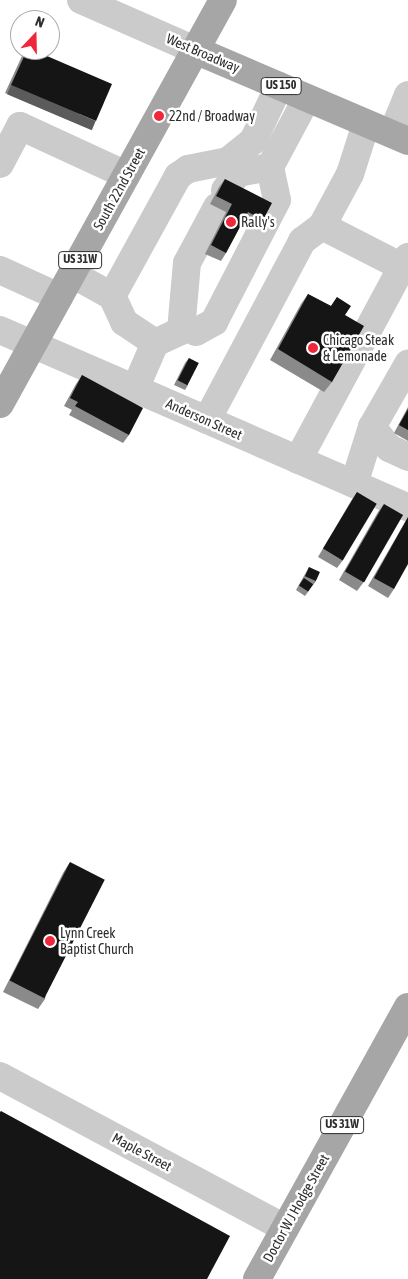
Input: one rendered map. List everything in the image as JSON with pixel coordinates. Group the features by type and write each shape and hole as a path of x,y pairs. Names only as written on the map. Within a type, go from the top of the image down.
{"main road":[{"name":"South 22nd Street","path":"0,404 223,0"},
{"name":"West Broadway","path":"195,50 400,138"},
{"name":"Doctor W J Hodge Street","path":"257,1279 408,1007"}],"street":[{"name":"West Broadway","path":"81,0 195,50"},
{"path":"112,296 178,176 188,169 228,161 253,141 279,86"},
{"path":"400,138 408,95"},
{"path":"188,331 254,216 270,167 307,98"},
{"path":"207,420 302,241 322,226 350,174 366,124"},
{"path":"0,164 20,126 126,175"},
{"path":"188,331 187,264 221,198 238,173 270,167"},
{"path":"135,389 155,343 214,322 277,200 270,167"},
{"path":"298,460 405,262 322,226"},
{"path":"0,270 112,296"},
{"path":"112,296 124,322 155,343"},
{"name":"Anderson Street","path":"0,330 408,507"},
{"path":"354,484 372,427 408,364"},
{"path":"372,427 389,448 408,458"},
{"name":"Maple Street","path":"0,1076 285,1228"}],"building":[{"path":"22,60 56,60 112,84 96,121 11,85"},
{"name":"Rally's","path":"225,179 272,203 263,220 248,212 226,253 211,245 232,204 216,196"},
{"name":"Chicago Steak & Lemonade","path":"308,294 331,306 337,297 351,306 345,315 364,326 332,382 278,349"},
{"path":"189,358 199,363 187,385 178,380"},
{"path":"82,375 143,408 129,435 75,406 78,402 70,398"},
{"path":"408,409 408,430 399,425"},
{"path":"357,492 377,504 343,560 323,549"},
{"path":"384,504 403,515 364,583 345,572"},
{"path":"408,517 408,564 394,589 374,578"},
{"path":"309,567 320,572 316,581 305,576"},
{"path":"304,578 313,584 308,592 299,585"},
{"name":"Lynn Creek Baptist Church","path":"70,862 105,880 44,998 10,981"},
{"path":"1,1111 230,1236 207,1279 0,1279"}],"place":[{"name":"22nd / Broadway","path":"159,116"},
{"name":"Rally's","path":"231,222"},
{"name":"Chicago Steak & Lemonade","path":"313,348"},
{"name":"Lynn Creek Baptist Church","path":"50,941"}]}
